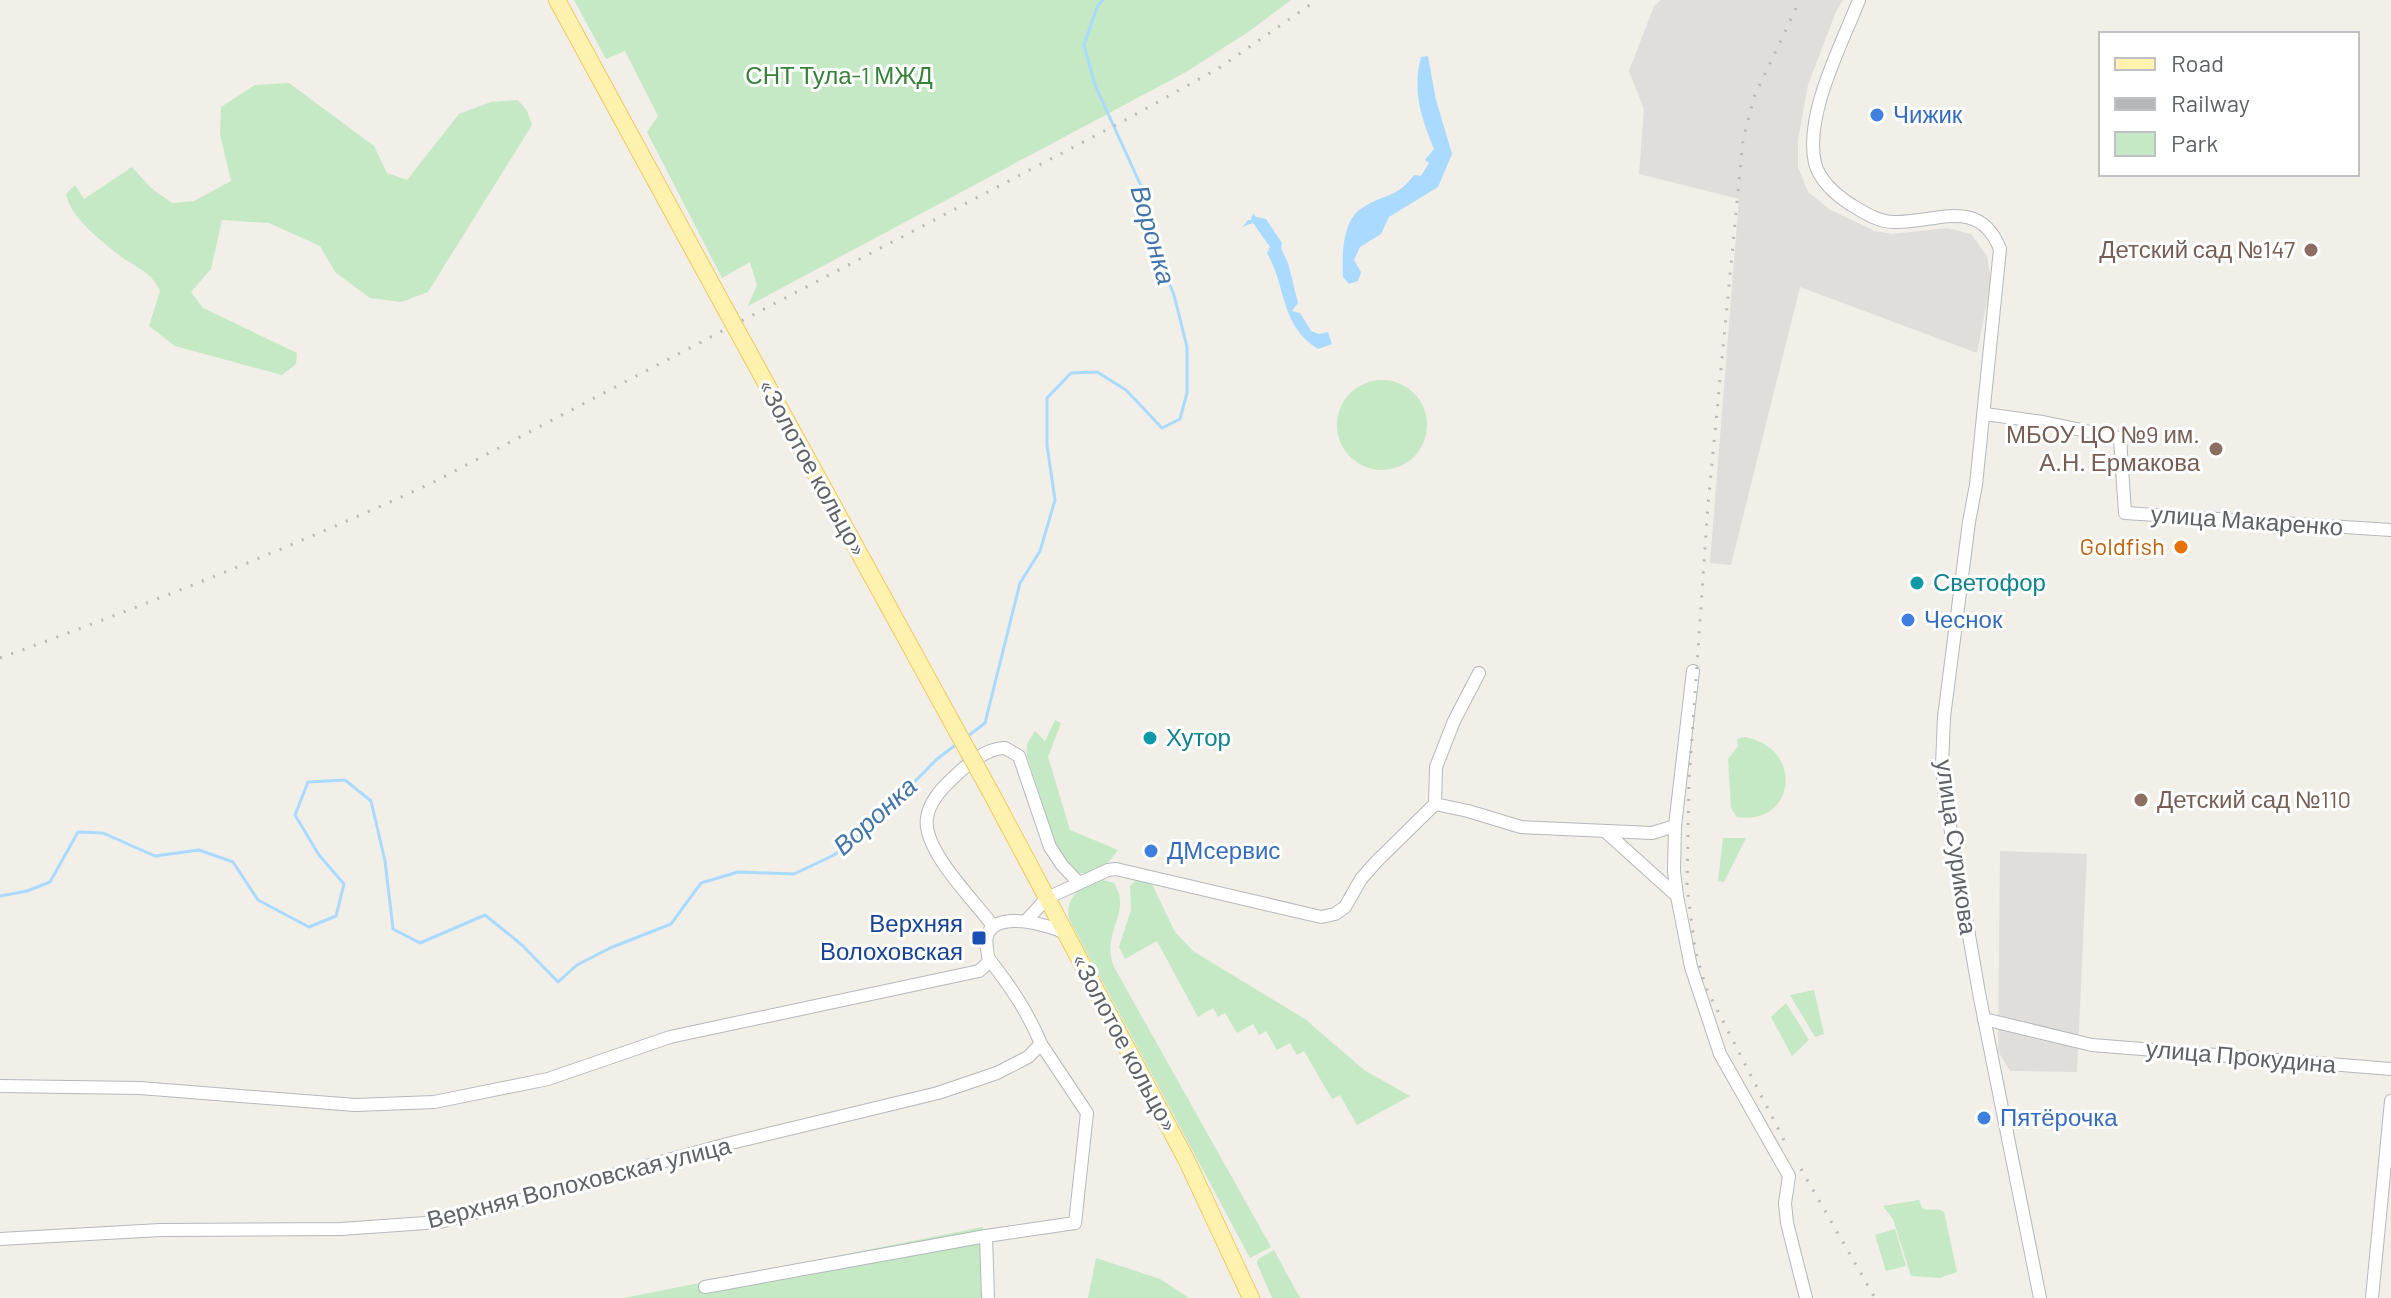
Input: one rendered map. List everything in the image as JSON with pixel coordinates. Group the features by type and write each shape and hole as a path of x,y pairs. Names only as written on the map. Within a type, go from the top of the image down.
{"main road":[{"name":"«Золотое кольцо»","path":"557,0 990,791 1187,1161 1251,1298"}],"street":[{"name":"улица Сурикова","path":"1859,0 1834,62 1816,121 1814,161 1819,173 1842,199 1872,218 1893,223 1942,216 1968,218 1988,227 2000,249 1985,414 1941,755 1945,797 1984,1019 2040,1298"},
{"name":"улица Макаренко","path":"1985,414 2120,438 2125,513 2391,530"},
{"path":"1693,671 1675,826 1677,896 1691,967 1720,1054 1789,1176 1785,1203 1787,1223 1806,1298"},
{"path":"1026,921 1047,898 1116,869 1321,917 1345,907 1361,879 1435,804 1436,767 1454,721 1479,673"},
{"path":"993,926 939,857 926,826 930,805 942,790 960,771 987,753 1005,748 1019,756 1050,847 1079,883"},
{"path":"1435,804 1521,827 1652,833 1675,826"},
{"path":"1606,832 1677,896"},
{"path":"993,926 1026,921 1047,924 1065,933"},
{"path":"0,1086 140,1088 355,1105 434,1102 548,1079 670,1037 984,969 989,959 987,939 993,926"},
{"path":"705,1287 1075,1223 1087,1113 1041,1044 1014,991 989,959"},
{"name":"улица Прокудина","path":"1984,1019 2092,1045 2391,1069"},
{"name":"Верхняя Волоховская улица","path":"0,1239 160,1230 341,1229 440,1222 716,1147 938,1093 997,1073 1028,1057 1041,1044"},
{"path":"2372,1298 2391,1101"},
{"path":"986,1236 988,1298"}],"shaded area":[{"path":"1661,0 1843,0 1808,85 1798,140 1798,167 1808,192 1829,209 1875,231 1892,234 1947,228 1971,234 1987,256 1991,281 1977,353 1800,287 1731,565 1710,563 1739,199 1639,174 1644,109 1629,71 1654,6"},
{"path":"2000,851 2087,854 2077,1072 2010,1071 1998,1051"}],"green space":[{"name":"СНТ Тула-1 МЖД","path":"574,0 1291,0 1186,72 748,306 757,285 750,262 722,278 647,132 658,116 625,51 606,59"},
{"path":"289,83 374,146 387,173 407,180 459,114 491,102 518,100 527,111 532,125 428,292 401,302 370,298 335,272 320,246 269,223 222,220 211,269 191,292 203,308 297,353 296,364 282,375 175,346 149,326 160,291 157,284 87,228 66,194 75,185 84,199 132,167 151,188 172,203 194,201 231,181 220,134 221,107 255,85"},
{"path":"1373,380 1391,380 1407,387 1420,400 1427,416 1427,434 1420,450 1407,463 1391,470 1373,470 1357,463 1344,450 1337,434 1337,416 1344,400 1357,387"},
{"path":"1055,720 1061,723 1048,757 1070,830 1118,850 1105,865 1088,873 1075,872 1062,857 1027,756 1027,744 1035,731 1045,741"},
{"path":"1744,737 1764,744 1777,755 1784,769 1786,784 1781,798 1772,810 1757,817 1737,817 1731,808 1728,759 1738,746 1737,739"},
{"path":"1723,838 1746,838 1724,882 1718,881"},
{"path":"1099,879 1114,883 1119,894 1119,914 1111,943 1114,967 1271,1247 1250,1258 1069,919 1072,898"},
{"path":"1136,880 1152,884 1175,932 1193,951 1305,1019 1364,1070 1410,1096 1357,1125 1340,1095 1332,1099 1304,1051 1297,1055 1290,1043 1277,1050 1266,1031 1259,1035 1253,1024 1237,1033 1225,1013 1218,1017 1213,1008 1198,1017 1157,941 1125,959 1119,947 1131,910 1130,886"},
{"path":"1814,990 1824,1034 1815,1037 1790,995"},
{"path":"1786,1003 1809,1040 1792,1056 1771,1017"},
{"path":"1919,1200 1922,1208 1944,1212 1957,1272 1940,1278 1911,1276 1893,1219 1883,1206"},
{"path":"983,1227 983,1298 624,1298"},
{"path":"1895,1229 1906,1266 1886,1271 1875,1235"},
{"path":"1274,1250 1300,1298 1272,1298 1257,1263 1258,1259"},
{"path":"1096,1258 1160,1279 1189,1298 1088,1298"}],"water":[{"path":"1428,56 1436,100 1452,154 1438,187 1389,217 1381,234 1360,247 1354,260 1361,272 1358,281 1349,284 1343,277 1343,259 1350,221 1362,208 1396,192 1414,175 1421,176 1429,163 1425,160 1434,149 1422,115 1417,81 1421,57"},
{"path":"1253,213 1266,219 1282,243 1298,303 1292,311 1300,313 1311,331 1319,334 1328,332 1332,344 1318,349 1297,329 1267,253 1270,247 1253,223 1242,227 1251,220"}],"waterway":[{"name":"Воронка","path":"968,736 985,723 1020,583 1040,551 1055,500 1047,445 1047,398 1071,373 1097,372 1126,390 1162,428 1180,419 1187,393 1187,347 1174,295 1154,247 1147,199 1095,85 1084,45 1098,5 1103,0"},
{"name":"Воронка","path":"0,896 27,891 50,882 78,832 103,833 155,856 199,850 233,862 258,900 309,927 336,916 344,884 319,855 295,815 308,782 345,780 371,801 385,861 393,929 420,943 485,915 522,945 558,982 577,965 610,948 671,924 701,883 738,872 794,874 834,855 873,824 937,759 958,743"}],"railway":[{"path":"0,658 218,575 432,483 1129,118 1219,68 1317,0"},
{"path":"1784,1140 1706,988 1695,950 1687,885 1689,781 1708,505 1743,140 1754,97 1800,0"},
{"path":"1801,1169 1875,1298"}],"place":[{"name":"Чижик","path":"1877,115"},
{"name":"Детский сад №147","path":"2311,250"},
{"name":"МБОУ ЦО №9 им. А.Н. Ермакова","path":"2216,449"},
{"name":"Goldfish","path":"2181,547"},
{"name":"Светофор","path":"1917,583"},
{"name":"Чеснок","path":"1908,620"},
{"name":"Хутор","path":"1150,738"},
{"name":"Детский сад №110","path":"2141,800"},
{"name":"ДМсервис","path":"1151,851"},
{"name":"Верхняя Волоховская","path":"979,938"},
{"name":"Пятёрочка","path":"1984,1118"}]}
